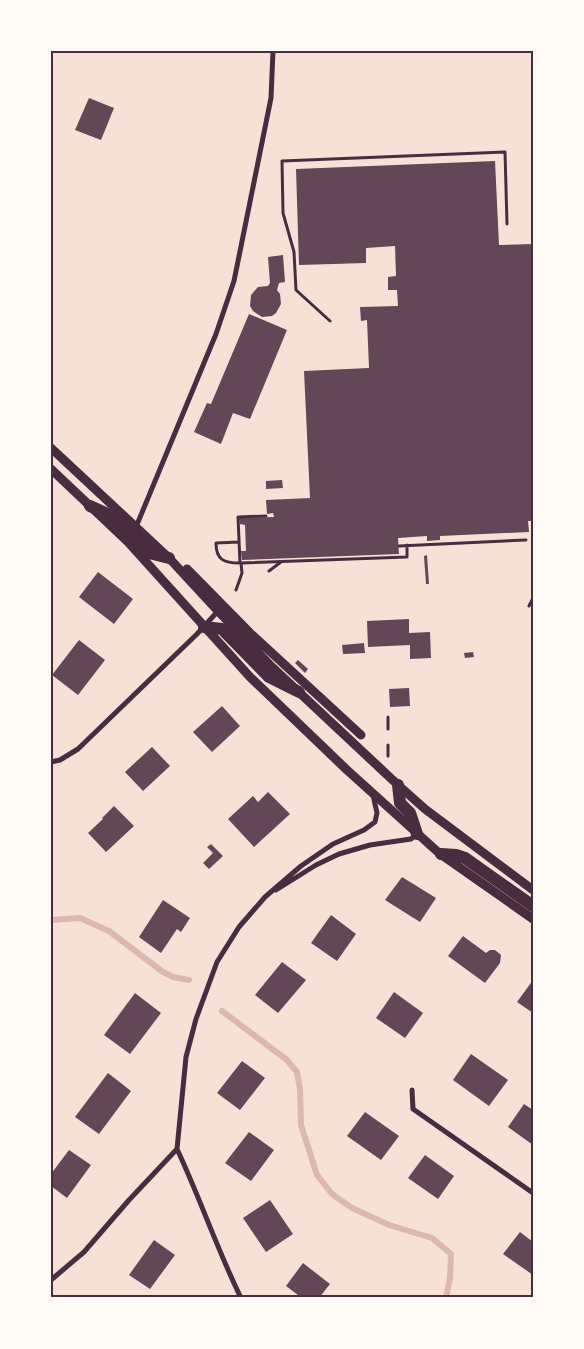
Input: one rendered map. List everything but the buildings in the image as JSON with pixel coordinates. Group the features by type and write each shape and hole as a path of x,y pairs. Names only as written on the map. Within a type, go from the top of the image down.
{"main road":[{"path":"90,506 112,516 131,528 149,553 169,558"},
{"path":"204,627 222,629 269,677 299,692"},
{"path":"398,785 400,803 410,813 417,834"},
{"path":"441,854 465,858 533,906"}],"street":[{"path":"51,448 131,528 216,334 234,280 271,98 273,51"},
{"path":"51,470 128,542 250,677 372,793 441,854 533,919"},
{"path":"169,558 218,611 299,692 398,785 426,809 533,890"},
{"path":"169,558 181,564 250,632 361,734"},
{"path":"51,762 60,760 78,749 204,627 218,611"},
{"path":"241,1298 225,1265 199,1197 177,1149 186,1057 196,1019 216,962 239,927 265,897 301,866 333,844 364,830 375,822 377,813 372,793"},
{"path":"265,897 316,865 340,854 370,845 411,838 417,834"},
{"path":"412,1090 413,1109 533,1193"},
{"path":"51,1280 84,1252 177,1149"}],"path":[{"path":"330,321 296,290 294,252 283,213 282,160 505,152 508,224"},
{"path":"236,590 242,573 238,517 266,516"},
{"path":"398,546 526,540"},
{"path":"239,542 216,543 218,556 224,562 241,563 408,557 407,545"},
{"path":"269,571 281,562"},
{"path":"529,606 533,598"},
{"path":"388,717 388,728"}],"waterway":[{"path":"51,920 80,918 109,931 163,972 173,977 189,980"},
{"path":"222,1011 287,1060 297,1072 300,1089 301,1125 317,1175 332,1194 352,1208 389,1225 432,1238 451,1254 450,1278 446,1298"}]}
